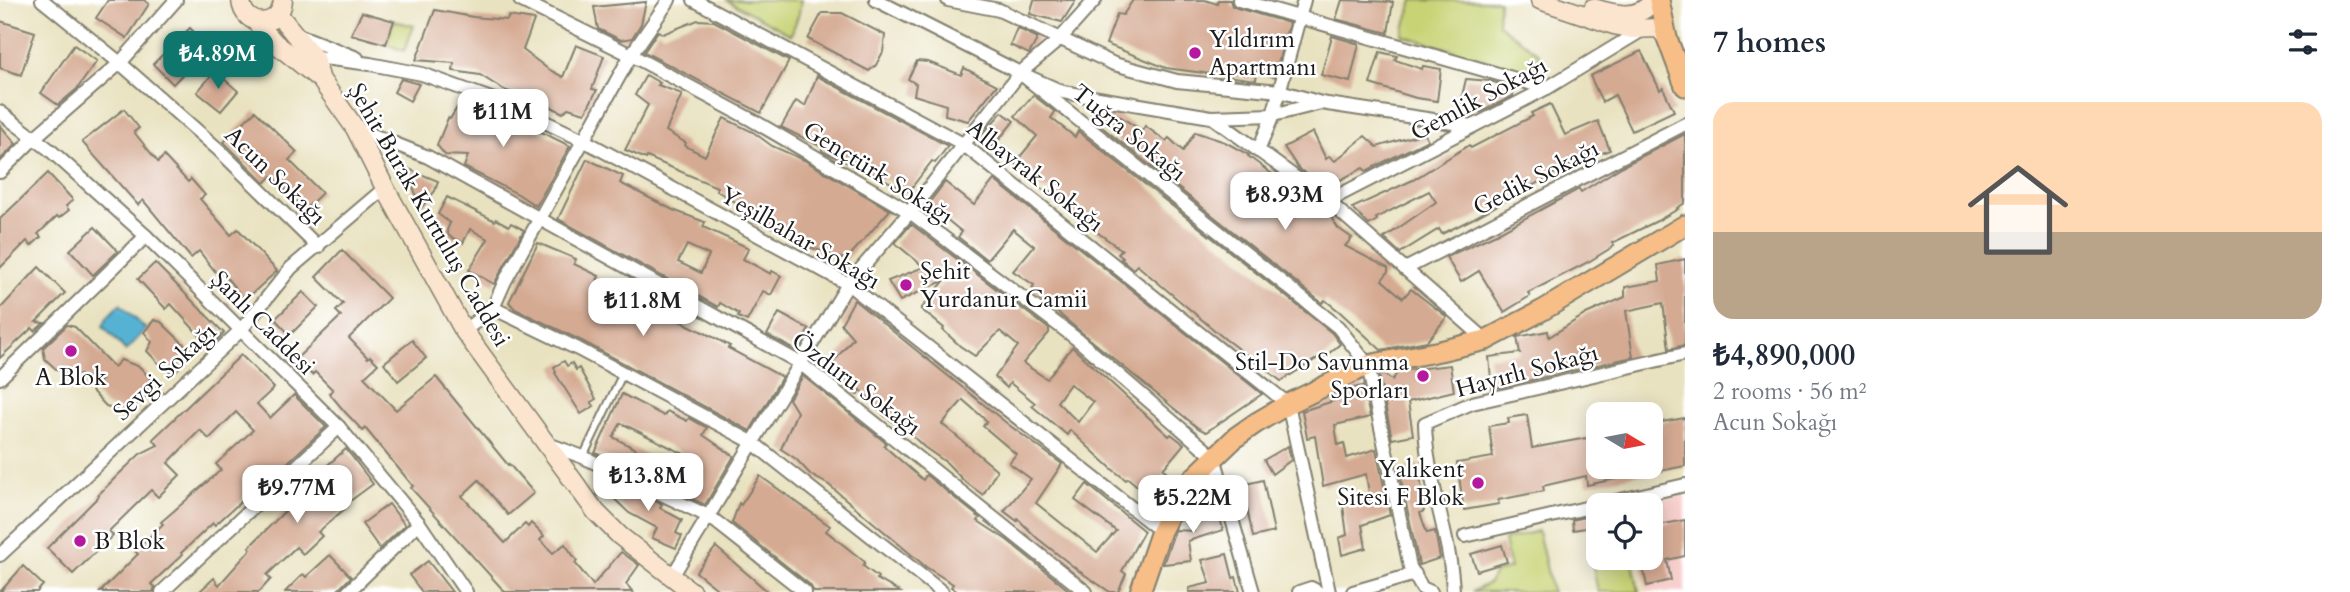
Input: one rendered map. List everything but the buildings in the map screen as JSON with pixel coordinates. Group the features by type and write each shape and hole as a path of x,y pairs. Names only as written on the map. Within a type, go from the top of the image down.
{"main road":[{"path":"1653,3 1685,86"},
{"path":"1140,592 1161,531 1188,481 1236,437 1288,404 1368,365 1486,340 1543,310 1685,225"}],"street":[{"name":"Acun Sokağı","path":"42,0 219,150 318,247"},
{"path":"0,172 34,138 120,64 176,0"},
{"name":"Gençtürk Sokağı","path":"520,0 631,55 752,120 910,212 1078,340 1214,457"},
{"path":"464,331 493,308 505,281 631,55 669,0"},
{"name":"Albayrak Sokağı","path":"694,0 963,144 1288,404"},
{"path":"876,0 892,4 1020,73 1063,92 1211,117 1273,115 1321,103"},
{"path":"948,0 999,10 1114,64 1177,81 1280,91 1321,103 1473,126"},
{"path":"673,575 848,284 910,212 1020,73 1060,39 1095,0"},
{"path":"1239,0 1547,88"},
{"path":"1258,151 1273,115 1304,0"},
{"path":"1540,0 1614,26 1632,29 1653,25 1657,18 1653,3 1629,15 1608,12 1570,0"},
{"name":"Şehit Burak Kurtuluş Caddesi","path":"240,1 245,14 275,43 321,80 355,128 464,331 596,512 620,536 692,592"},
{"path":"256,22 268,21 284,4"},
{"name":"Şehit Burak Kurtuluş Caddesi","path":"284,4 292,32 314,58 321,80"},
{"path":"1646,27 1659,28 1667,38"},
{"name":"Gemlik Sokağı","path":"1328,201 1547,88 1646,27"},
{"name":"Yeşilbahar Sokağı","path":"292,32 370,64"},
{"name":"Yeşilbahar Sokağı","path":"275,43 314,58 370,64 422,74 516,108 585,141 848,284 1161,531"},
{"name":"Tuğra Sokağı","path":"1020,73 1338,327 1368,365"},
{"name":"Şanlı Caddesi","path":"0,112 34,138 146,236 338,427 419,523 467,592"},
{"path":"1211,117 1328,201 1486,340"},
{"name":"Gedik Sokağı","path":"1405,269 1685,124"},
{"name":"Özduru Sokağı","path":"355,128 428,157 800,363 1086,592"},
{"name":"Sevgi Sokağı","path":"0,555 241,330 291,268 385,188"},
{"path":"0,379 146,236"},
{"path":"493,308 752,442 942,592"},
{"name":"Hayırlı Sokağı","path":"1454,592 1452,565 1426,450 1425,423 1472,403 1685,354"},
{"path":"1368,365 1410,567 1422,588 1431,592"},
{"path":"1288,404 1329,592"},
{"path":"162,592 338,427"},
{"path":"544,443 583,457 710,517 804,592"},
{"path":"1214,457 1253,592"},
{"path":"1465,536 1685,485"},
{"path":"348,592 419,523"},
{"path":"1353,592 1415,574"},
{"path":"1299,592 1311,588 1318,592"}],"lane":[{"path":"583,457 623,373"}],"shaded area":[{"path":"1685,495 1685,592 1647,592 1642,570 1663,570 1663,500"}],"green space":[{"path":"726,0 801,0 791,35"},
{"path":"1413,0 1499,1 1498,24 1539,54 1536,75 1402,35"},
{"path":"394,21 414,26 404,51 386,44"},
{"path":"1538,531 1552,592 1472,592 1489,583 1495,573 1510,568 1504,540"},
{"path":"1594,570 1634,570 1639,592 1598,592"}],"water":[{"path":"120,304 146,329 126,351 103,326 108,316"}],"place":[{"name":"Yıldırım Apartmanı","path":"1195,53"},
{"name":"Şehit Yurdanur Camii","path":"906,285"},
{"name":"A Blok","path":"71,351"},
{"name":"Stil-Do Savunma Sporları","path":"1423,376"},
{"name":"Yalıkent Sitesi F Blok","path":"1478,483"},
{"name":"B Blok","path":"80,541"}]}
